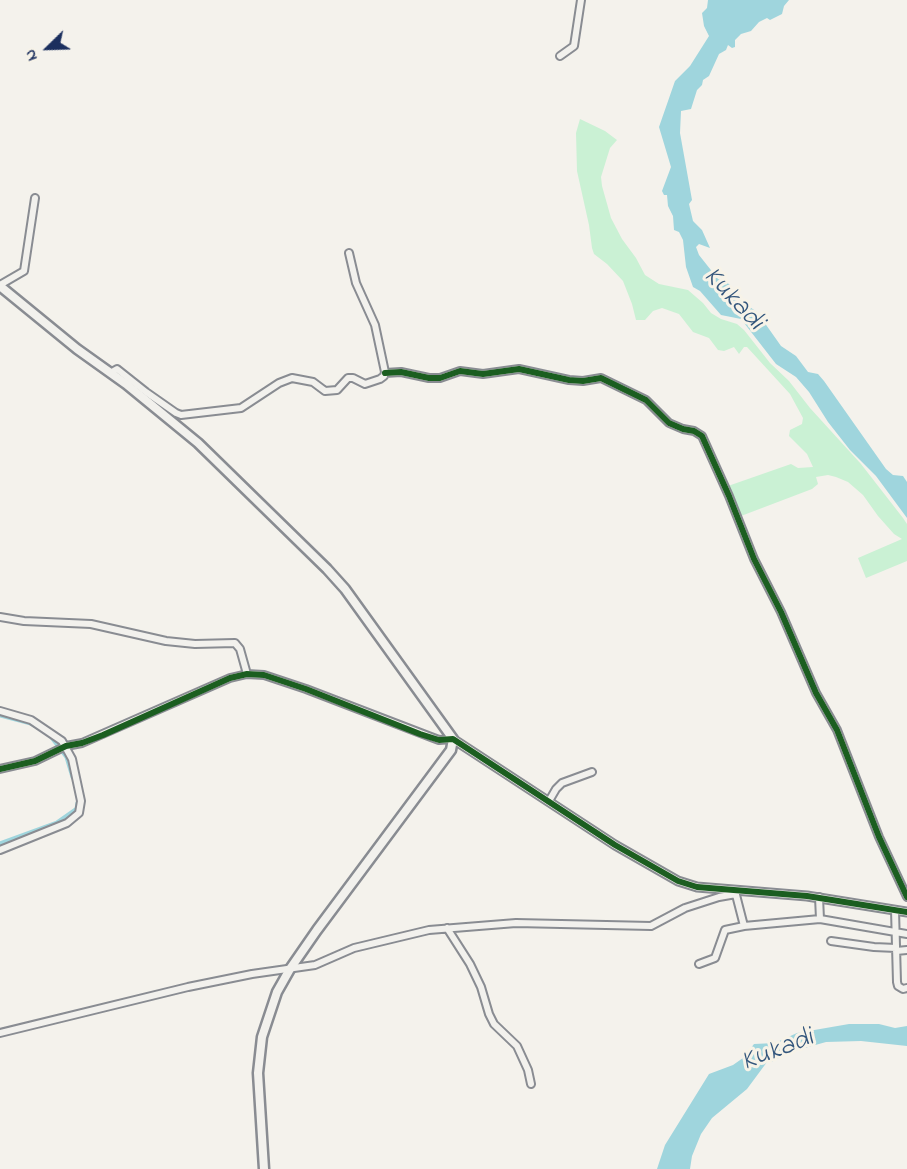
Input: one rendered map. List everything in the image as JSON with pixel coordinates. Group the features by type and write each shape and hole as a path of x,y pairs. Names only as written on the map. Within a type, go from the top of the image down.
{"main road":[{"path":"0,286 198,443 338,580 453,739 452,750 290,969 277,992 262,1037 258,1073 264,1169"}],"street":[{"path":"560,56 574,46 581,0"},
{"path":"0,286 24,271 35,198"},
{"path":"110,373 117,369 181,415 241,408 279,383 292,378 313,382 321,390 333,391 337,390 348,378 369,383 383,378 385,373 375,325 356,283 349,253"},
{"path":"385,373 401,372 440,378 460,371 483,374 519,369 569,380 583,381 601,378 645,400 669,423 702,436 754,559 781,612 816,693 837,730 879,837 907,897"},
{"path":"0,617 24,621 91,624 195,644 235,644 240,649 247,674"},
{"path":"0,769 35,761 103,735 221,682 247,674 264,675 431,738 453,739 615,845 678,881 697,887 735,892 763,891 819,897 907,912"},
{"path":"0,711 40,724 54,734 79,783 81,801 79,813 67,823 0,850"},
{"path":"549,801 562,783 592,772"},
{"path":"735,892 744,926"},
{"path":"0,1033 188,987 252,974 315,965 354,948 429,930 524,923 651,926 686,908 735,892"},
{"path":"819,897 820,919"},
{"path":"895,910 898,986 903,989 907,988"},
{"path":"699,964 715,958 725,930 744,926 820,919 907,934"},
{"path":"447,928 477,980 494,1024 518,1046 531,1084"},
{"path":"831,941 907,950"},
{"path":"897,976 907,974"}],"green space":[{"path":"580,119 605,131 617,140 610,148 601,177 602,186 611,218 645,275 659,284 688,290 711,313 737,324 744,330 770,363 789,381 810,408 861,464 903,518 907,524 907,561 866,578 858,558 902,539 894,534 878,516 863,495 848,482 836,477 828,475 816,477 818,484 812,489 741,516 728,486 791,464 798,468 813,467 807,454 789,436 790,430 802,424 803,418 790,394 747,347 744,347 739,354 734,347 724,351 718,350 709,338 693,332 679,314 662,308 653,311 645,320 636,320 623,281 594,254 592,248 577,171 576,133"}],"water":[{"name":"Kukadi","path":"708,0 789,0 782,14 759,22 751,31 741,34 735,40 735,47 728,45 726,50 719,54 709,76 703,80 697,90 691,109 681,111 680,133 692,200 689,204 693,221 702,230 710,248 699,244 696,247 699,255 718,279 729,284 741,301 757,312 781,346 796,356 808,372 818,374 886,469 893,475 903,476 907,482 907,518 876,476 850,450 796,377 776,364 741,319 721,315 700,291 693,287 686,267 683,240 679,232 674,230 667,195 664,195 662,191 671,167 659,127 675,81 690,66 709,36 704,26 702,13 707,8"},
{"name":"Kukadi","path":"849,1024 879,1024 895,1028 907,1026 907,1046 861,1041 826,1042 767,1062 747,1089 712,1118 701,1134 692,1156 690,1169 657,1169 665,1145 709,1074 733,1065 743,1058 754,1044 775,1043 797,1033"}],"waterway":[{"path":"0,715 38,727"},
{"path":"51,736 67,757 73,777"},
{"path":"0,844 57,823 77,809 78,803"}],"cycle path":[{"path":"385,373 401,372 440,378 460,371 483,374 519,369 569,380 583,381 601,378 646,400 669,423 702,436 754,559 781,612 816,693 837,730 879,837 907,897"},
{"path":"0,769 35,761 66,746 103,735 230,678 247,674 264,675 420,734 439,740 453,739 615,845 678,881 697,887 807,896 907,912"}]}
